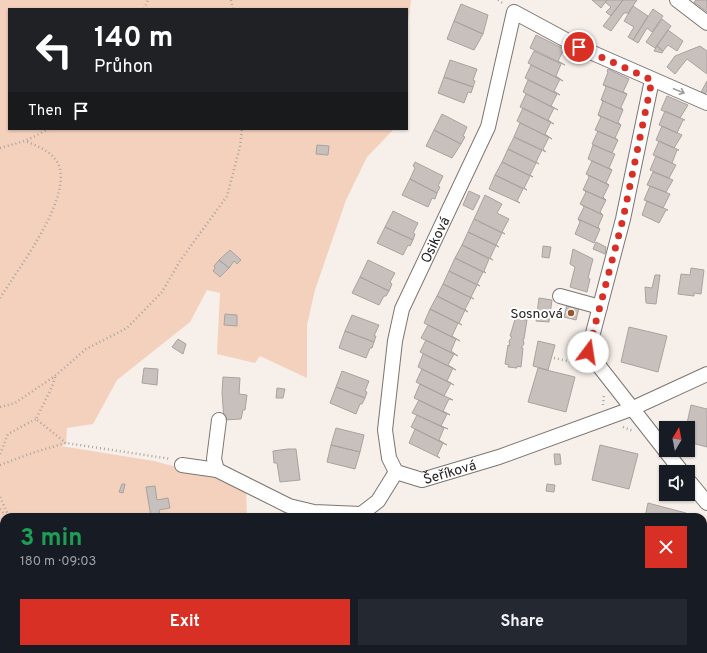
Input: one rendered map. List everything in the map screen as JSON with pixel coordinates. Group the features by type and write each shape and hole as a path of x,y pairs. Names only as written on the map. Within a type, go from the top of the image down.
{"street":[{"path":"677,0 707,23"},
{"name":"Osiková","path":"396,472 389,458 385,430 395,340 402,309 488,127 514,12 579,47 652,80"},
{"path":"676,465 631,409 588,352 623,219 652,80 707,103"},
{"path":"560,296 600,307"},
{"name":"Šeříková","path":"396,472 422,480 499,457 631,409 707,374"},
{"path":"217,470 214,459 219,420"},
{"path":"182,465 217,470 289,506 314,512 338,513"},
{"path":"362,513 378,501 396,472"},
{"path":"695,488 707,503"}],"path":[{"path":"0,148 25,142 47,130"},
{"path":"0,407 15,403 55,376 86,349 128,328 162,292 180,261 227,196 240,147 242,130"},
{"path":"0,298 46,226 60,189 59,166 45,149 25,142"},
{"path":"0,454 8,434 36,419 52,388 55,376"},
{"path":"36,419 66,443"},
{"path":"0,465 34,452 66,443 175,460 182,465"},
{"path":"0,497 6,513"}],"shaded area":[{"path":"0,0 411,0 408,21 408,8 8,8 8,130 393,130 367,157 346,200 315,290 307,325 307,378 260,356 255,363 217,354 220,293 207,290 190,322 117,380 93,424 67,428 66,443 61,446 154,461 213,477 246,490 247,513 0,513"}],"building":[{"path":"592,0 607,0 601,8"},
{"path":"607,0 623,0 611,16 606,12 611,7 605,2"},
{"path":"623,0 637,0 628,13 624,13 611,31 603,26"},
{"path":"696,0 707,0 707,12 694,2"},
{"path":"461,4 488,15 483,34 454,21"},
{"path":"633,6 648,16 633,40 628,37 634,27 624,21"},
{"path":"653,9 663,16 652,32 647,28 638,43 633,40"},
{"path":"662,19 671,26 655,48 646,42"},
{"path":"454,21 483,34 474,50 447,39"},
{"path":"668,30 683,41 677,51 668,45 663,51 657,46"},
{"path":"536,35 564,49 558,61 565,65 530,48"},
{"path":"657,46 663,51 662,53 654,51"},
{"path":"700,46 707,51 707,74 687,59 675,74 667,67 675,56"},
{"path":"534,51 561,64 556,76 563,81 528,63"},
{"path":"450,60 477,69 473,80 475,81 473,87 444,77"},
{"path":"531,65 560,79 554,91 560,95 525,78"},
{"path":"608,69 629,79 623,92 627,94 603,85"},
{"path":"444,77 473,87 471,93 468,92 464,103 438,93"},
{"path":"528,80 557,94 551,106 558,110 523,92"},
{"path":"707,81 707,91 704,96 700,94"},
{"path":"604,85 627,94 621,107 623,110 601,100 606,87"},
{"path":"526,94 554,108 548,120 554,124 520,107"},
{"path":"667,96 688,105 680,118 661,110"},
{"path":"601,100 623,110 618,122 621,125 598,115 603,101"},
{"path":"523,108 551,122 545,134 552,139 517,121"},
{"path":"665,111 685,120 683,120 677,133 659,125"},
{"path":"442,114 467,127 463,136 465,137 461,144 434,130"},
{"path":"598,115 621,125 615,138 618,140 595,130 601,117"},
{"path":"520,123 549,137 543,149 546,152 514,137"},
{"path":"662,126 682,135 674,148 656,140"},
{"path":"434,130 461,144 452,158 426,146"},
{"path":"598,131 618,140 612,153 592,144"},
{"path":"514,137 542,150 536,162 539,164 508,149"},
{"path":"659,141 679,150 677,150 672,163 653,155"},
{"path":"317,145 329,146 328,155 316,154"},
{"path":"593,145 615,154 609,168 612,170 588,159"},
{"path":"508,149 536,163 530,175 533,177 502,162"},
{"path":"656,156 676,165 669,178 650,170"},
{"path":"592,161 612,170 606,183 609,185 586,174"},
{"path":"415,162 443,176 438,186 440,187 437,193 410,179 415,168 413,166"},
{"path":"502,162 530,176 524,188 527,190 495,175"},
{"path":"653,172 673,180 666,192 647,185"},
{"path":"495,175 523,189 517,201 520,203 489,189"},
{"path":"588,175 609,185 603,197 606,200 583,190 589,177"},
{"path":"410,179 437,193 435,199 432,198 428,207 402,195"},
{"path":"650,186 670,194 663,208 644,200"},
{"path":"584,190 606,200 600,212 603,215 580,204 586,192"},
{"path":"469,191 480,196 473,210 463,205"},
{"path":"485,195 502,204 497,213 509,219 502,232 505,234 474,219"},
{"path":"647,201 668,210 666,210 659,223 642,215"},
{"path":"582,205 603,215 598,227 600,229 578,219 584,207"},
{"path":"393,211 418,223 413,233 415,234 413,240 385,227"},
{"path":"474,219 502,233 496,245 499,247 468,232"},
{"path":"578,219 600,229 594,243 575,234 580,222"},
{"path":"385,227 413,240 410,246 408,245 403,255 377,243"},
{"path":"468,232 496,245 490,258 493,260 462,245"},
{"path":"596,242 606,247 605,254 593,249"},
{"path":"462,245 489,259 484,271 486,273 455,258"},
{"path":"543,246 551,247 549,258 542,257"},
{"path":"573,249 593,259 588,278 590,279 587,292 570,287 575,267 570,264"},
{"path":"230,250 241,260 237,264 234,261 229,268 219,260"},
{"path":"455,258 483,272 477,284 480,286 449,271"},
{"path":"219,260 229,268 220,277 213,271 215,268 214,266"},
{"path":"368,260 395,273 390,282 392,284 389,291 360,277"},
{"path":"691,268 704,270 701,294 694,293 694,296 678,294 681,274 690,275"},
{"path":"449,271 477,285 471,297 474,299 443,284"},
{"path":"655,275 660,275 656,304 646,303 645,287 652,288"},
{"path":"360,277 389,291 379,305 352,293"},
{"path":"443,284 471,298 465,309 468,312 437,296"},
{"path":"437,296 465,310 459,323 462,325 430,309"},
{"path":"539,298 552,300 549,322 536,321"},
{"name":"Sosnová","path":"567,305 579,308 576,320 564,317"},
{"path":"430,309 458,323 452,336 460,341 424,323"},
{"path":"225,314 237,315 237,326 224,325"},
{"path":"352,315 379,325 374,336 376,336 374,342 345,331"},
{"path":"516,316 524,317 524,320 527,320 523,339 524,344 521,348 523,348 521,367 517,366 517,368 508,367 509,365 505,364 508,345 510,346 509,341 512,337 510,336"},
{"path":"428,325 456,339 451,351 458,356 421,338"},
{"path":"629,327 667,336 658,372 621,362"},
{"path":"345,331 374,342 366,358 339,348"},
{"path":"178,339 186,344 183,354 172,347"},
{"path":"426,340 454,354 448,365 456,370 420,352"},
{"path":"538,341 555,345 548,370 533,366"},
{"path":"423,354 453,368 447,381 454,385 418,367"},
{"path":"144,368 158,369 157,385 142,383"},
{"path":"538,368 575,377 566,412 528,402"},
{"path":"422,369 451,383 444,396 416,382"},
{"path":"342,371 369,381 365,391 367,392 365,398 336,387"},
{"path":"223,377 240,378 239,394 247,395 245,410 243,410 241,419 224,420 222,393"},
{"path":"420,384 453,400 449,399 443,411 450,415 414,398"},
{"path":"336,387 365,398 362,404 360,404 356,414 330,403"},
{"path":"277,388 285,389 283,398 276,398"},
{"path":"419,400 447,414 441,426 412,413"},
{"path":"691,405 707,409 707,447 695,444 695,421 688,421"},
{"path":"417,415 444,428 439,440 447,445 411,427"},
{"path":"336,428 364,435 360,452 331,445"},
{"path":"415,429 443,443 437,456 440,458 409,443"},
{"path":"331,445 360,452 355,469 327,462"},
{"path":"600,445 638,454 629,489 592,480"},
{"path":"296,449 300,480 280,482 277,463 274,463 273,451"},
{"path":"554,454 560,454 561,464 555,465"},
{"path":"122,484 125,484 123,493 119,492"},
{"path":"547,484 555,485 554,492 546,491"},
{"path":"155,486 157,500 168,498 170,508 159,510 160,513 150,513 146,487"},
{"path":"648,503 686,513 646,513"}],"place":[{"name":"Sosnová","path":"571,313"}],"route":[{"path":"579,47 652,80 623,219 588,352"}]}
